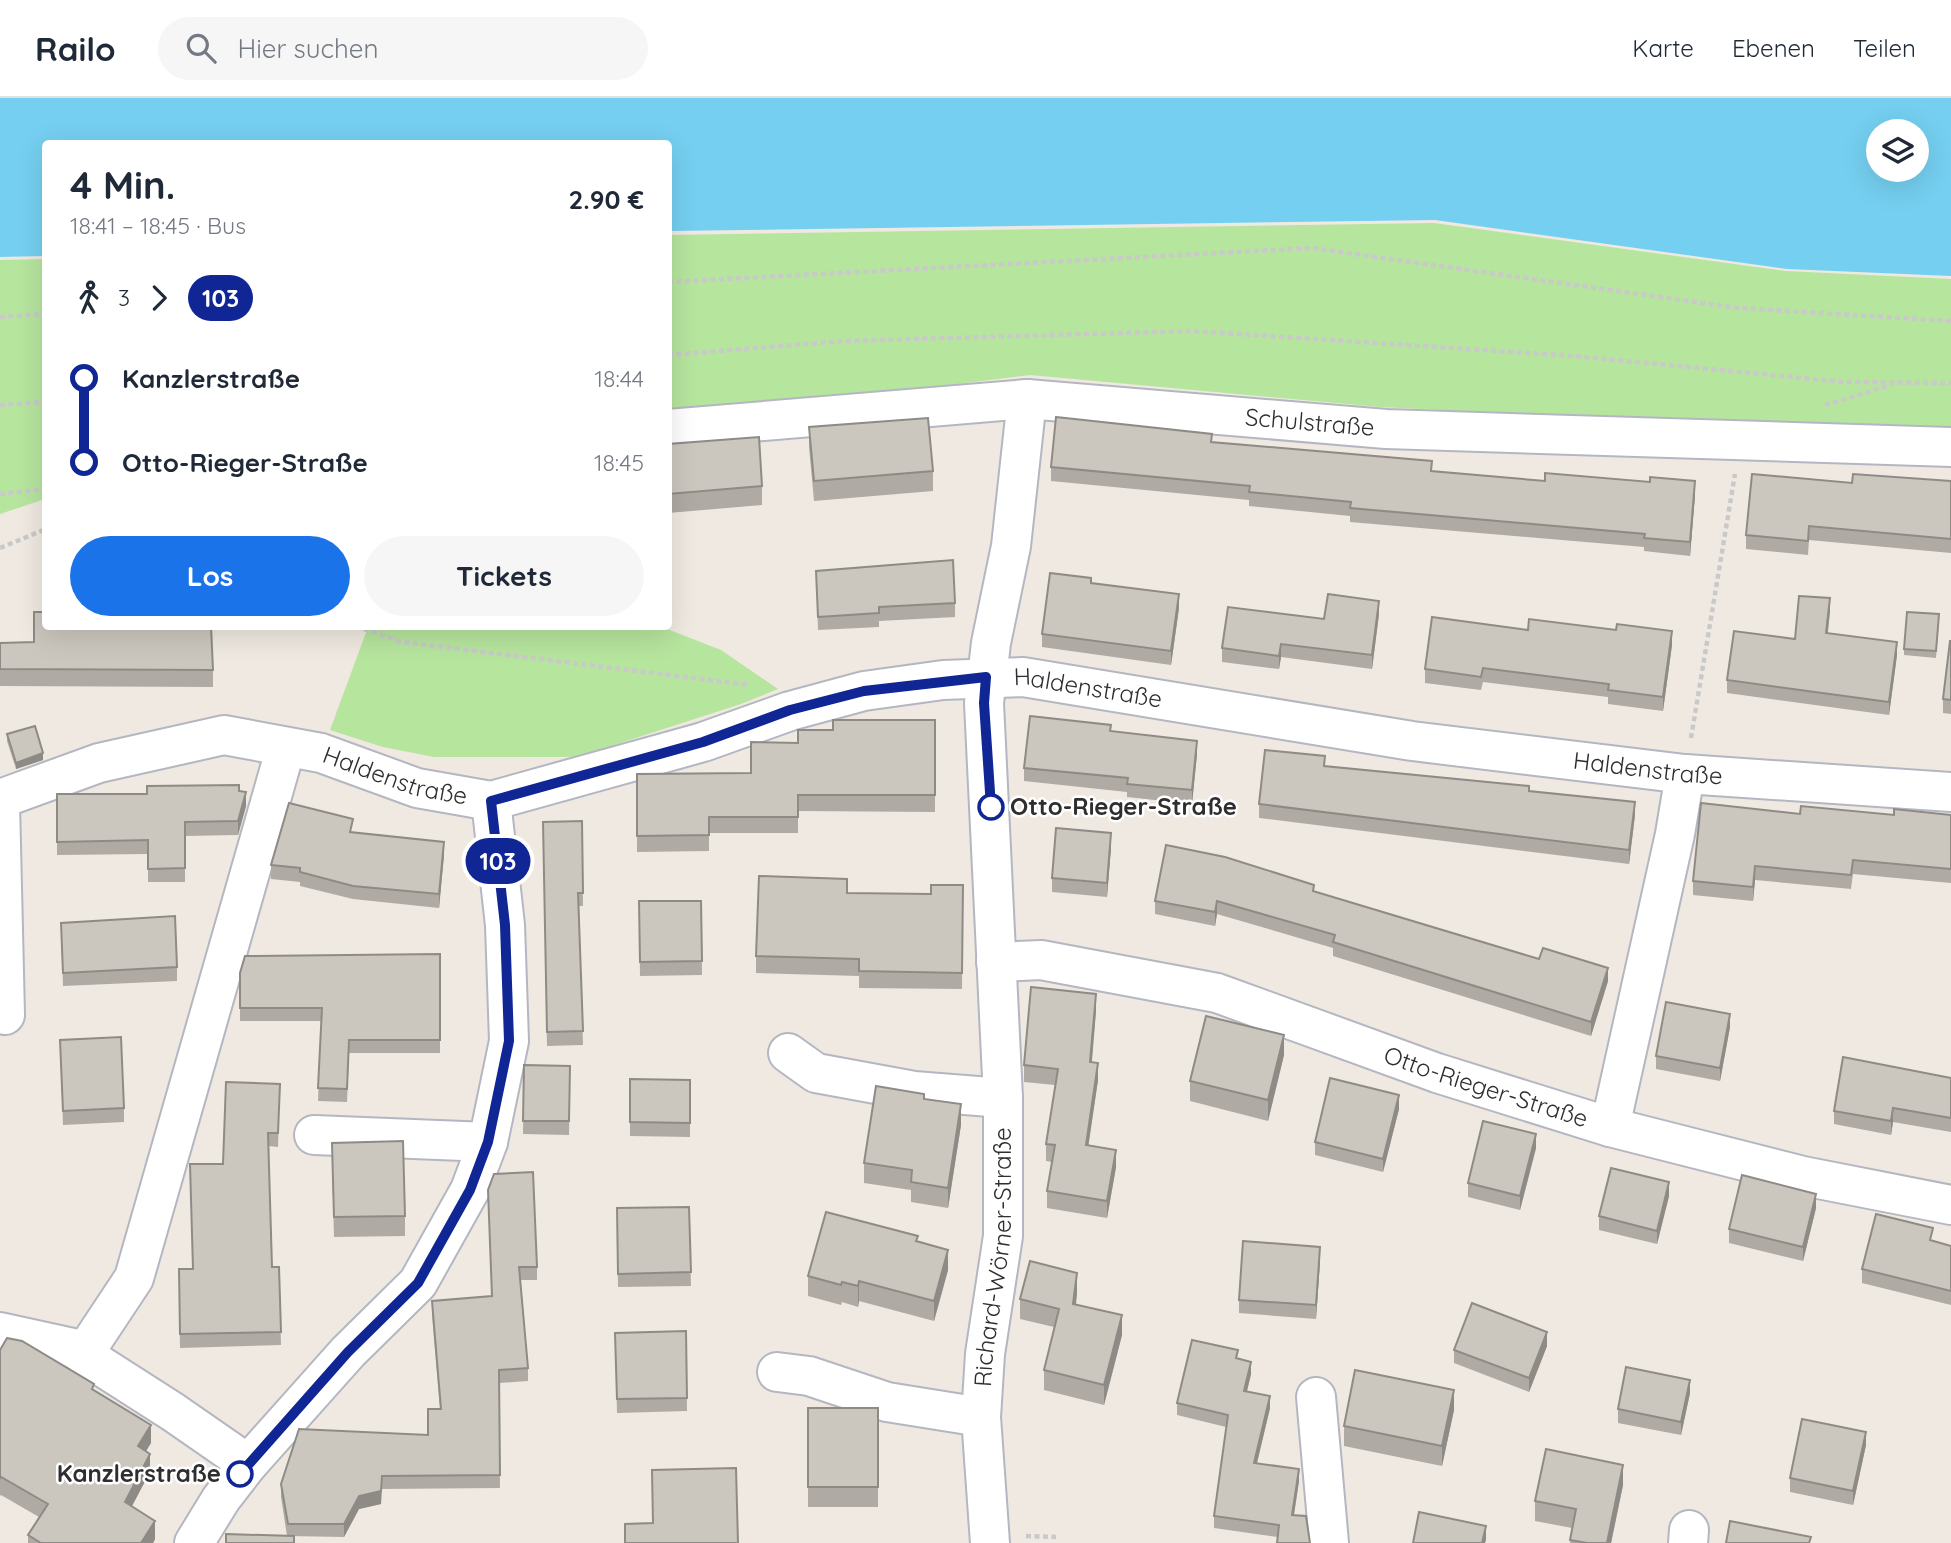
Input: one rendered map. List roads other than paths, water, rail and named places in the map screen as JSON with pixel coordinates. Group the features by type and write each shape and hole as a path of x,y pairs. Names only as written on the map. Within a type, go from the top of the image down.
{"street":[{"name":"Schulstraße","path":"672,429 1027,399 1386,429 1951,447"},
{"name":"Richard-Wörner-Straße","path":"990,1543 981,1417 985,1353 1003,1236 1003,1098 984,703 986,677 1011,546 1027,399"},
{"name":"Haldenstraße","path":"5,1015 0,801 99,763 224,735 321,753 417,788 491,801 703,742 790,710 864,691 986,677 1023,677 1412,741 1685,774 1951,792"},
{"path":"83,1355 134,1278 286,747"},
{"name":"Otto-Rieger-Straße","path":"1610,1127 1675,834 1685,774"},
{"path":"194,1543 221,1499 248,1464 348,1352 418,1283 470,1190 488,1142 509,1041 505,925 491,801"},
{"name":"Otto-Rieger-Straße","path":"996,962 1041,960 1217,993 1437,1073 1610,1127 1803,1176 1951,1205"},
{"name":"Richard-Wörner-Straße","path":"788,1053 816,1073 914,1091 1003,1098"},
{"path":"314,1135 488,1142"},
{"path":"0,1332 72,1349 248,1464"},
{"name":"Richard-Wörner-Straße","path":"776,1372 809,1376 887,1402 981,1417"},
{"path":"1316,1397 1329,1543"}],"water":[{"path":"0,98 1951,98 1951,276 1787,269 1435,220 672,231 672,140 42,140 42,256 0,257"}],"place":[{"name":"Otto-Rieger-Straße","path":"991,807"},
{"name":"Kanzlerstraße","path":"240,1474"}]}
